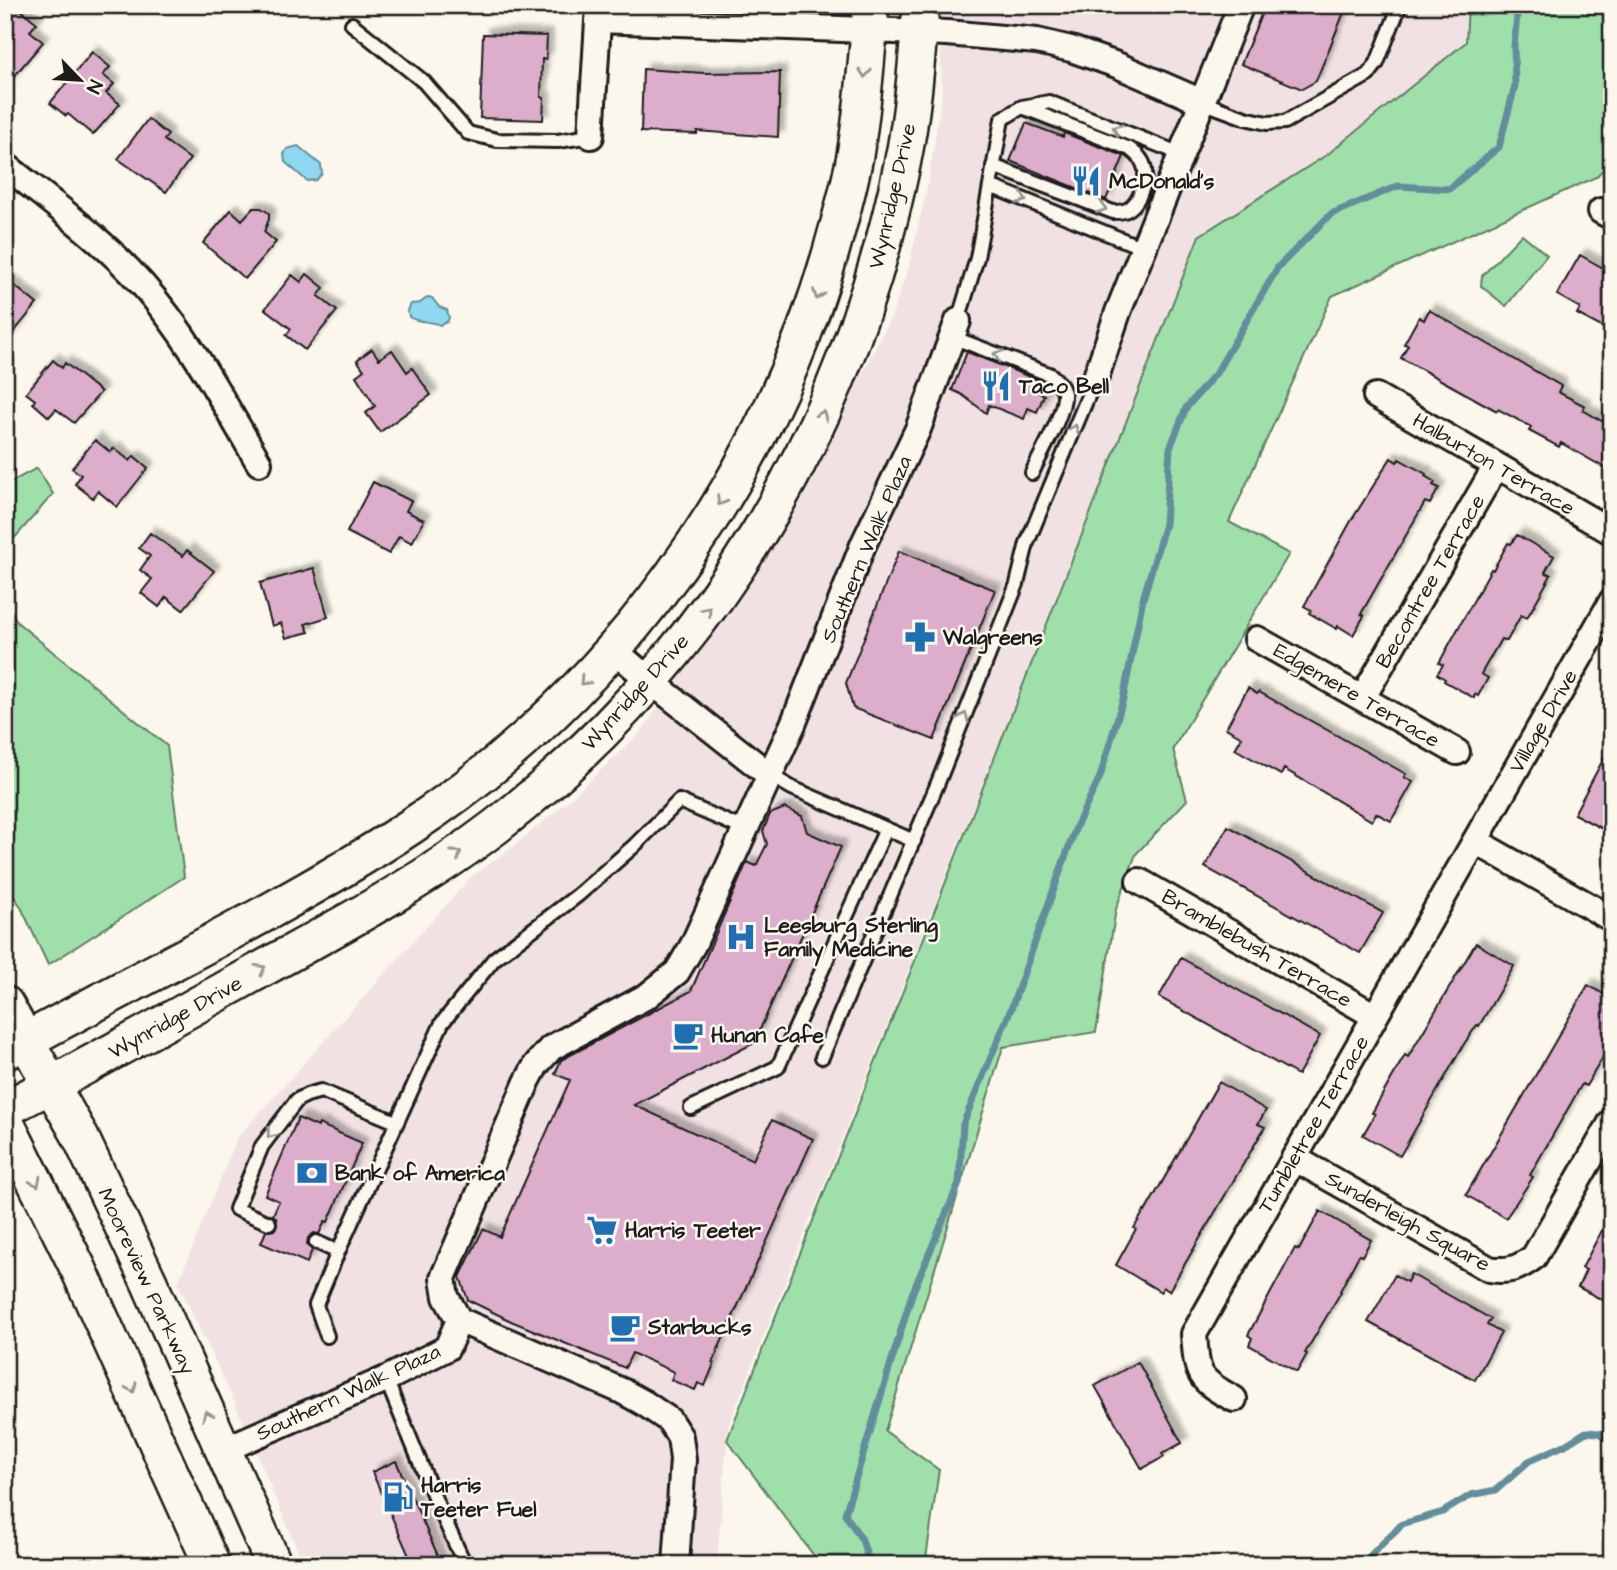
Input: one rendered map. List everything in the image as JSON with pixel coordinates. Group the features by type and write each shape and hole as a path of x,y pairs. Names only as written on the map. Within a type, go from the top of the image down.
{"street":[{"path":"1096,377 1143,248 1241,5"},
{"path":"591,136 598,12 920,19 1071,49 1117,65 1202,102"},
{"name":"Wynridge Drive","path":"16,1046 313,886 411,826 490,768 562,704 614,650 670,578 710,520 771,411 797,352 822,283 856,151 870,18"},
{"name":"Wynridge Drive","path":"5,1109 370,909 441,865 494,827 552,779 606,729 649,680 720,594 754,543 812,437 844,366 870,293 903,161 913,102 920,19"},
{"path":"5,165 107,248 142,284 195,353 259,463"},
{"name":"Southern Walk Plaza","path":"676,1565 683,1459 680,1437 669,1420 622,1391 459,1320 446,1297 443,1278 536,1065 551,1048 647,996 677,972 693,945 768,774 794,722 863,545 918,429 955,329"},
{"name":"Halburton Terrace","path":"1376,396 1612,532"},
{"name":"Becontree Terrace","path":"1363,697 1496,466"},
{"name":"Village Drive","path":"1475,841 1612,601"},
{"name":"Edgemere Terrace","path":"1257,639 1457,752"},
{"path":"614,650 768,774"},
{"path":"1475,841 1612,919"},
{"name":"Tumbletree Terrace","path":"1234,1399 1207,1385 1196,1363 1194,1334 1475,841"},
{"name":"Bramblebush Terrace","path":"1139,881 1375,1016"},
{"name":"Mooreview Parkway","path":"5,1004 16,1046 51,1085 79,1134 274,1565"},
{"path":"5,1121 79,1270 212,1565"},
{"name":"Sunderleigh Square","path":"1294,1158 1489,1269 1505,1272 1521,1267 1534,1257 1612,1121"},
{"name":"Southern Walk Plaza","path":"223,1450 386,1379 447,1348 459,1320"}],"lane":[{"path":"1202,102 1245,118 1267,123 1285,122 1367,75 1377,63 1400,5"},
{"path":"352,24 424,82 468,133 498,139 558,141 591,136"},
{"path":"1032,473 1063,406 1063,393 1059,382 1051,375 955,329 977,258 1002,119 1022,107 1049,102 1181,154"},
{"path":"993,166 1113,212 1122,212 1134,204 1145,181 1146,169 1140,157 1129,149 1022,107"},
{"path":"990,186 1143,248"},
{"path":"822,1058 939,780 1017,584 1027,543 1096,377"},
{"path":"768,774 792,788 914,841"},
{"path":"327,1336 316,1305 338,1252 442,1023 494,959 578,895 634,846 679,801 744,830"},
{"path":"691,1108 778,1067 886,829"},
{"path":"269,1223 236,1209 262,1146 297,1100 321,1091 396,1122"},
{"path":"316,1242 338,1252"},
{"path":"386,1379 435,1499 466,1565"}],"shaded area":[{"path":"939,5 1468,5 1466,42 1328,154 1199,236 728,1427 717,1565 304,1565 234,1401 178,1283 237,1138 472,876 509,850 568,801 641,732 759,562 804,487 891,317 908,270 928,183 942,93"}],"green space":[{"path":"1468,5 1612,5 1612,160 1596,177 1332,296 1229,522 1289,554 1173,749 1187,800 1136,854 1116,909 1096,1032 1003,1047 885,1431 939,1470 925,1565 821,1565 727,1440 1199,236 1328,154 1466,42"},
{"path":"1522,234 1547,255 1506,306 1481,286 1482,276"},
{"path":"37,468 53,494 5,549 5,485"},
{"path":"5,601 18,623 167,746 184,877 48,965 21,907 5,882"}],"water":[{"path":"298,146 321,165 322,174 316,180 307,181 285,162 284,154 287,149"},
{"path":"428,297 447,310 447,322 440,325 409,317 411,304 420,303"}],"building":[{"path":"5,5 15,5 37,23 30,31 43,42 5,87"},
{"path":"1265,5 1347,5 1316,81 1302,89 1241,64"},
{"path":"483,34 547,36 546,59 542,59 543,120 480,118"},
{"path":"92,52 110,67 103,75 114,84 106,93 120,104 93,135 50,103"},
{"path":"643,69 704,73 780,72 778,137 697,131 697,134 641,132"},
{"path":"148,119 168,135 164,140 190,159 166,192 118,159"},
{"name":"McDonald's","path":"1026,123 1063,137 1064,133 1124,156 1106,200 1010,161"},
{"path":"253,208 261,208 269,213 264,232 276,242 245,279 203,243 231,210 242,220"},
{"path":"1580,255 1612,273 1612,318 1605,329 1577,314 1580,308 1557,295"},
{"path":"307,274 324,288 318,296 337,311 305,350 286,335 291,329 265,309 292,275 301,282"},
{"path":"5,278 37,304 5,343"},
{"path":"1429,310 1561,386 1558,392 1585,406 1583,410 1612,427 1612,472 1561,443 1559,447 1529,431 1531,427 1401,358 1408,345 1404,344 1419,317 1424,320"},
{"path":"372,349 379,359 392,350 407,372 412,368 431,395 380,432 366,413 375,406 356,376 364,370 357,360"},
{"name":"Taco Bell","path":"967,352 1040,381 1036,391 1044,395 1037,412 1028,408 1024,419 989,405 986,413 952,390"},
{"path":"53,360 62,368 65,363 101,392 74,423 56,409 49,417 26,393"},
{"path":"95,440 110,452 114,448 130,461 134,456 148,468 117,507 98,491 93,498 75,484 81,475 72,468"},
{"path":"1391,458 1397,462 1399,459 1426,474 1425,476 1435,482 1433,485 1439,488 1430,504 1425,502 1361,614 1364,616 1353,635 1309,613 1311,610 1304,606 1351,521"},
{"path":"373,482 411,501 406,511 424,520 412,543 399,536 389,554 347,532"},
{"path":"150,533 183,556 187,550 214,571 183,610 166,597 159,607 141,593 152,579 140,570 150,556 139,548"},
{"path":"1517,535 1554,556 1545,572 1551,575 1527,618 1521,615 1507,641 1501,639 1481,674 1488,678 1478,696 1475,694 1474,698 1437,674 1443,665 1439,663 1491,569 1493,570 1508,543 1511,544"},
{"name":"Walgreens","path":"899,551 995,590 934,740 853,708 846,683"},
{"path":"314,568 328,617 305,624 309,632 286,638 281,623 272,626 260,583"},
{"path":"1248,688 1406,774 1404,777 1413,782 1391,821 1376,813 1372,821 1284,769 1281,775 1235,749 1242,737 1226,728"},
{"path":"1612,743 1612,834 1574,814"},
{"path":"785,808 802,816 807,832 841,847 754,1043 634,1105 753,1160 772,1120 813,1139 712,1363 714,1364 705,1386 698,1383 695,1390 671,1380 674,1372 632,1353 625,1368 511,1321 468,1300 460,1277 483,1229 500,1237 570,1080 555,1074 561,1060 691,991 747,862 756,866 767,844 763,831 770,814"},
{"path":"1228,826 1383,913 1360,953 1205,867"},
{"path":"1476,943 1514,966 1479,1026 1477,1025 1464,1044 1400,1156 1363,1135 1375,1114 1372,1113 1405,1055 1408,1057"},
{"path":"1181,958 1320,1036 1298,1075 1159,997"},
{"path":"1588,985 1612,999 1612,1042 1586,1086 1582,1084 1530,1175 1533,1177 1506,1218 1466,1195"},
{"path":"1219,1082 1266,1110 1258,1124 1265,1127 1169,1291 1163,1287 1161,1292 1116,1265 1136,1229 1134,1228"},
{"name":"Bank of America","path":"298,1118 362,1143 328,1222 325,1221 319,1234 314,1233 308,1238 307,1244 312,1250 307,1263 261,1243 266,1231 274,1230 277,1226 273,1215 279,1201 265,1195"},
{"path":"1320,1211 1371,1240 1362,1256 1359,1255 1297,1372 1249,1345 1252,1338 1248,1335 1295,1248 1299,1250"},
{"path":"1612,1211 1612,1305 1578,1287 1586,1270 1582,1268"},
{"path":"1411,1274 1491,1319 1487,1325 1501,1333 1475,1380 1368,1322 1395,1275 1407,1282"},
{"path":"1138,1362 1182,1443 1142,1469 1095,1386"},
{"name":"Harris Teeter Fuel","path":"396,1461 442,1565 413,1565 372,1472"}],"waterway":[{"path":"870,1565 862,1540 845,1514 912,1294 959,1183 963,1124 1011,1009 1076,827 1100,777 1123,699 1143,599 1165,524 1170,448 1186,408 1216,373 1278,267 1331,214 1398,186 1449,189 1499,147 1515,86 1514,46 1518,5"},
{"path":"1361,1565 1402,1524 1443,1512 1471,1495 1496,1490 1529,1461 1586,1432 1599,1433 1612,1439"}],"place":[{"name":"McDonald's","path":"1086,181"},
{"name":"Taco Bell","path":"996,386"},
{"name":"Walgreens","path":"920,637"},
{"name":"Leesburg Sterling Family Medicine","path":"741,937"},
{"name":"Hunan Cafe","path":"688,1035"},
{"name":"Bank of America","path":"312,1173"},
{"name":"Harris Teeter","path":"602,1230"},
{"name":"Starbucks","path":"625,1327"},
{"name":"Harris Teeter Fuel","path":"398,1497"}]}
